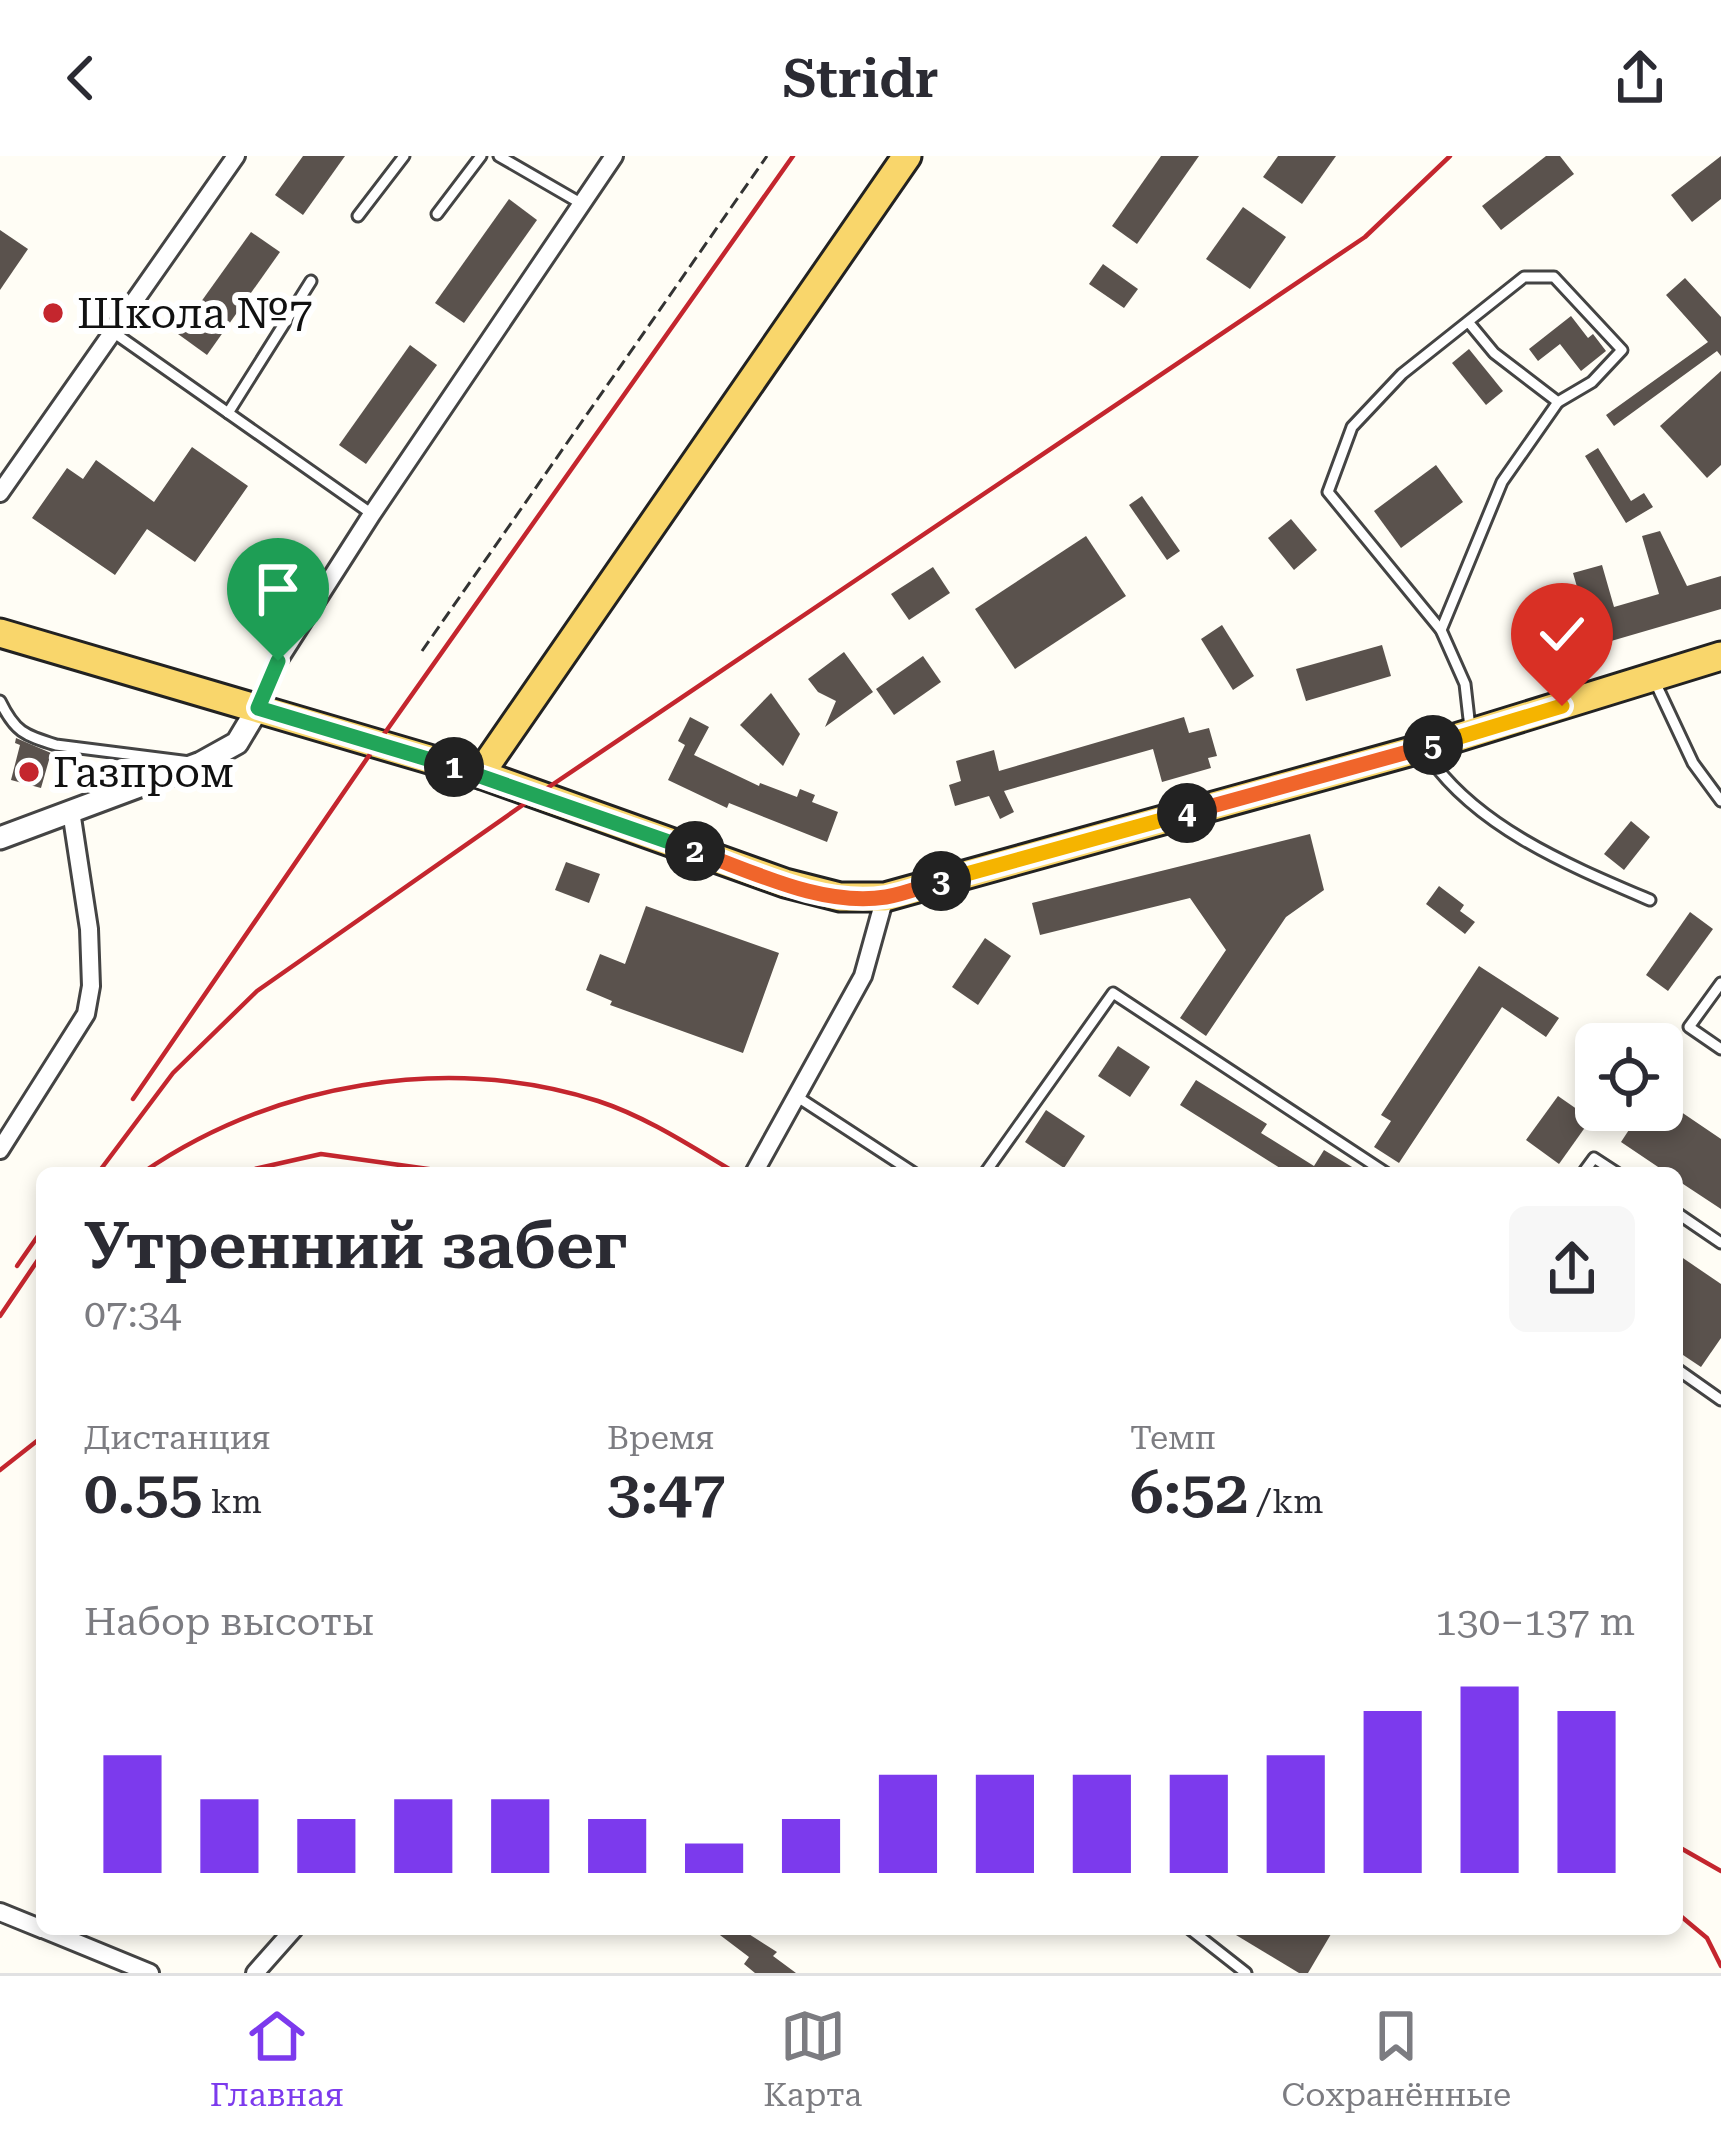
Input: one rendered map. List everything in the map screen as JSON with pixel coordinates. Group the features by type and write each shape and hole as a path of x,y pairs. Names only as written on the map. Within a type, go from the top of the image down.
{"main road":[{"path":"480,774 907,156"},
{"path":"0,633 480,774 785,884 840,897 885,897 1423,748 1721,656"}],"street":[{"path":"0,493 236,156"},
{"path":"0,838 201,763 238,743 278,661 372,514 614,156"},
{"path":"0,1150 86,1014 91,986 89,929 71,812"},
{"path":"757,1167 863,976 885,897"},
{"path":"0,1912 36,1927"},
{"path":"57,1935 150,1973"},
{"path":"255,1973 289,1935"}],"lane":[{"path":"358,216 404,156"},
{"path":"437,214 481,156"},
{"path":"499,156 582,204"},
{"path":"1441,630 1502,482 1558,402 1592,382 1622,350 1554,277 1524,277 1402,374 1352,427 1328,492 1441,630 1465,684 1471,734"},
{"path":"228,413 311,280"},
{"path":"1470,324 1494,353 1558,402"},
{"path":"113,332 372,514"},
{"path":"1653,677 1693,763 1721,801"},
{"path":"0,701 13,728 56,745 201,763"},
{"path":"1423,748 1444,781 1544,854 1650,900"},
{"path":"1721,982 1689,1027 1721,1049"},
{"path":"989,1167 1112,993 1377,1167"},
{"path":"796,1096 905,1167"},
{"path":"1683,1218 1721,1243"},
{"path":"1683,1373 1721,1400"},
{"path":"1198,1935 1246,1973"}],"path":[{"path":"422,651 767,156"}],"building":[{"path":"303,156 345,156 303,215 275,195"},
{"path":"1161,156 1199,156 1137,244 1112,226"},
{"path":"1278,156 1336,156 1302,204 1263,177"},
{"path":"1546,156 1560,156 1574,174 1501,230 1482,206"},
{"path":"1721,156 1721,199 1692,222 1671,195"},
{"path":"509,199 537,220 464,323 435,303"},
{"path":"1243,207 1286,237 1250,289 1206,259"},
{"path":"0,230 28,249 0,290"},
{"path":"251,232 280,252 207,355 178,334"},
{"path":"1103,264 1138,289 1124,308 1089,284"},
{"path":"1685,278 1721,317 1721,356 1717,351 1614,426 1606,415 1708,342 1666,295"},
{"path":"1571,316 1606,351 1581,371 1560,344 1538,361 1529,349"},
{"path":"410,345 437,365 366,464 339,445"},
{"path":"1469,349 1503,391 1486,405 1452,363"},
{"path":"1721,371 1721,465 1707,478 1660,426"},
{"path":"192,447 248,486 195,562 147,529 115,575 32,518 67,468 83,479 96,460 154,502"},
{"path":"1598,448 1631,501 1644,493 1653,507 1626,523 1585,456"},
{"path":"1436,465 1463,502 1401,548 1374,511"},
{"path":"1142,496 1180,551 1167,560 1129,505"},
{"path":"1291,519 1317,550 1294,570 1268,538"},
{"path":"1660,531 1687,586 1721,576 1721,609 1594,646 1573,573 1602,565 1614,607 1659,594 1642,536"},
{"path":"1086,536 1126,596 1015,669 975,609"},
{"path":"933,567 950,593 909,620 891,594"},
{"path":"1222,625 1254,676 1233,690 1201,639"},
{"path":"1382,645 1391,676 1306,701 1296,669"},
{"path":"844,652 873,692 825,727 836,701 818,692 808,679"},
{"path":"923,656 941,682 894,715 876,689"},
{"path":"771,693 800,734 783,766 740,725"},
{"path":"690,717 709,727 694,755 759,786 797,797 800,789 815,795 812,802 838,812 827,842 729,803 727,808 668,780 685,745 678,741"},
{"path":"1184,717 1189,733 1209,728 1217,756 1208,758 1211,768 1162,782 1153,749 1004,791 1014,812 1000,819 989,796 955,806 949,785 961,781 956,761 994,750 999,771"},
{"path":"16,738 51,753 41,788 11,780 20,745"},
{"path":"1631,821 1650,837 1624,870 1604,854"},
{"path":"1310,834 1324,890 1286,917 1206,1036 1180,1018 1226,950 1190,898 1040,935 1032,903"},
{"path":"566,862 600,874 589,903 555,890"},
{"path":"1439,886 1464,905 1460,911 1475,922 1465,934 1426,904"},
{"path":"646,906 779,953 743,1053 610,1005 612,1001 586,990 600,954 625,964"},
{"path":"1690,912 1713,929 1668,991 1646,975"},
{"path":"985,938 1011,956 978,1005 952,987"},
{"path":"1479,966 1559,1018 1546,1037 1502,1007 1399,1163 1374,1147 1391,1121 1381,1115"},
{"path":"1118,1046 1150,1067 1130,1097 1098,1076"},
{"path":"1196,1080 1267,1124 1261,1133 1314,1166 1324,1150 1352,1167 1278,1167 1180,1105"},
{"path":"1558,1096 1575,1108 1575,1131 1582,1131 1559,1164 1526,1140"},
{"path":"1046,1110 1085,1136 1065,1167 1025,1142"},
{"path":"1683,1113 1721,1139 1721,1209 1683,1184 1683,1167 1658,1167 1621,1142 1628,1131 1683,1131"},
{"path":"1683,1258 1721,1284 1721,1338 1701,1367 1683,1355"},
{"path":"720,1935 750,1935 777,1952 773,1956 796,1973 755,1973 744,1964 749,1957"},
{"path":"1236,1935 1330,1935 1308,1973 1299,1973"}],"railway":[{"path":"133,1099 377,744 793,156"},
{"path":"102,1167 173,1073 257,991 537,795 1365,237 1450,156"},
{"path":"152,1167 247,1117 304,1098 421,1079 481,1079 598,1101 652,1124 726,1167"},
{"path":"264,1167 321,1154 414,1167"},
{"path":"17,1266 36,1239"},
{"path":"0,1316 36,1263"},
{"path":"0,1470 36,1442"},
{"path":"1683,1849 1721,1871"},
{"path":"1683,1918 1707,1938 1721,1966"}],"place":[{"name":"Школа №7","path":"53,313"},
{"name":"Газпром","path":"29,772"}],"route":[{"path":"278,661 258,708 480,774 785,884 840,897 885,897 1562,706"}]}
